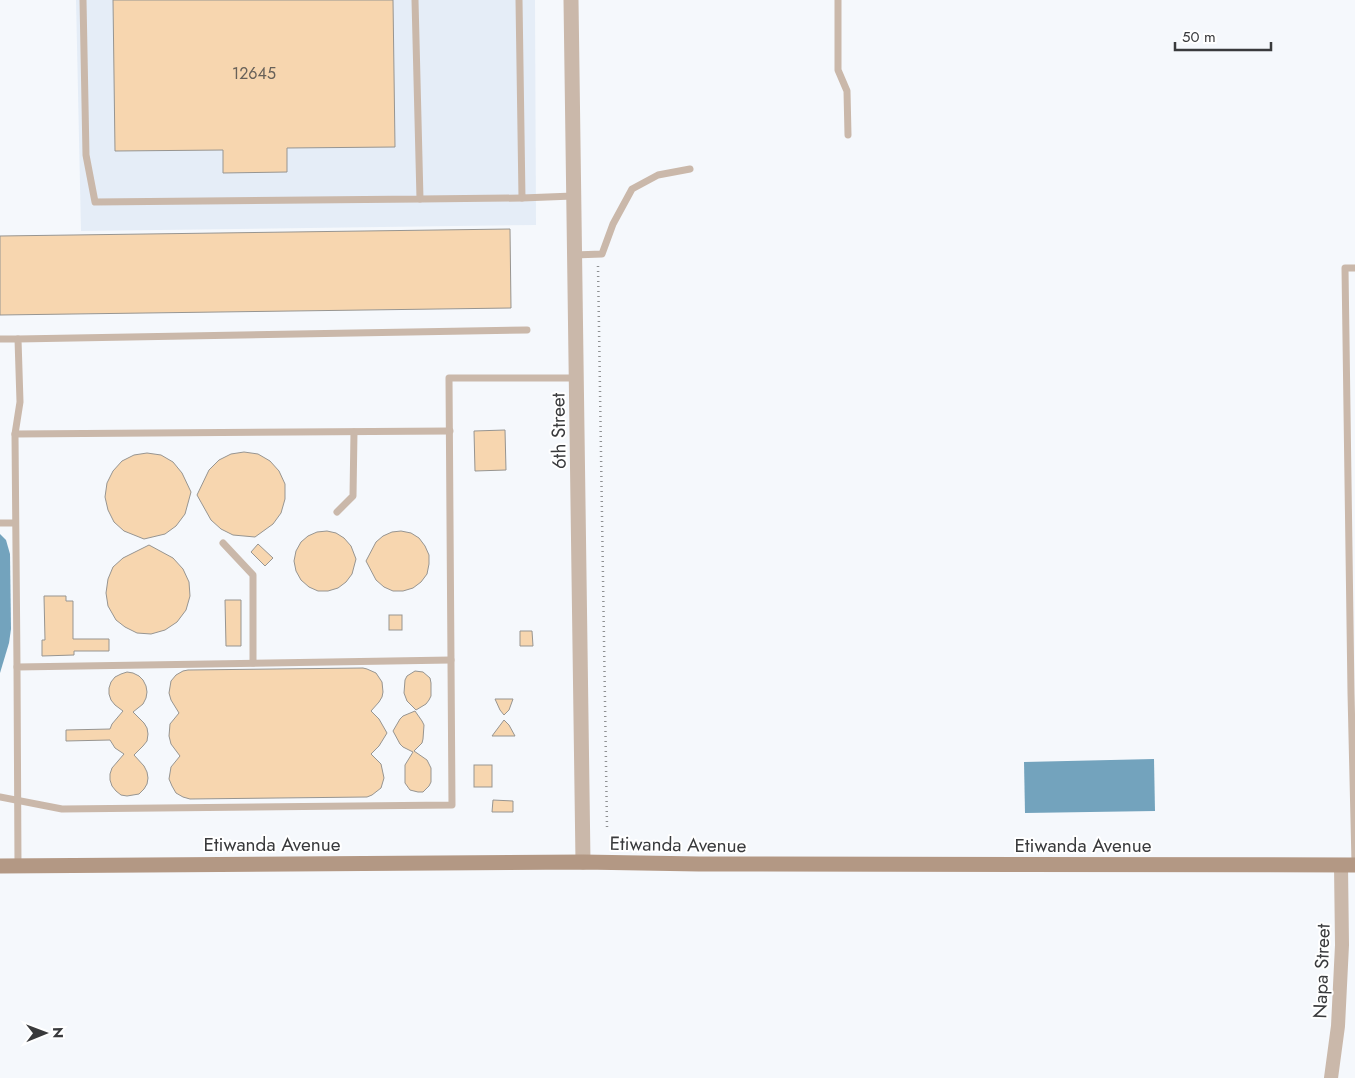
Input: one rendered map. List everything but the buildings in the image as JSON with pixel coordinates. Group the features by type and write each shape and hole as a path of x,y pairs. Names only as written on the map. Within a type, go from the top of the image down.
{"main road":[{"name":"Etiwanda Avenue","path":"0,866 583,862 728,864 1350,864"}],"street":[{"name":"6th Street","path":"571,0 583,862"},
{"name":"Napa Street","path":"1331,1078 1339,1018 1342,945 1350,864"}],"lane":[{"path":"84,0 86,155 95,202 420,200 573,196"},
{"path":"415,0 420,200"},
{"path":"519,0 522,198"},
{"path":"838,0 838,70 847,92 848,135"},
{"path":"574,255 602,254 613,224 632,189 658,175 690,169"},
{"path":"1350,864 1354,796 1352,546 1345,268 1355,268"},
{"path":"0,339 527,330"},
{"path":"18,339 20,402 15,434 18,866"},
{"path":"0,797 62,809 452,805 449,378 577,378"},
{"path":"15,434 450,431"},
{"path":"337,512 353,496 354,432"},
{"path":"0,523 15,523"},
{"path":"224,543 253,574 253,663"},
{"path":"17,666 451,660"}],"path":[{"path":"598,266 607,827"}],"shaded area":[{"path":"76,0 535,0 536,225 81,231"}],"water":[{"path":"0,534 6,540 10,554 11,629 0,673"},
{"path":"1154,759 1155,811 1025,813 1024,762"}]}
